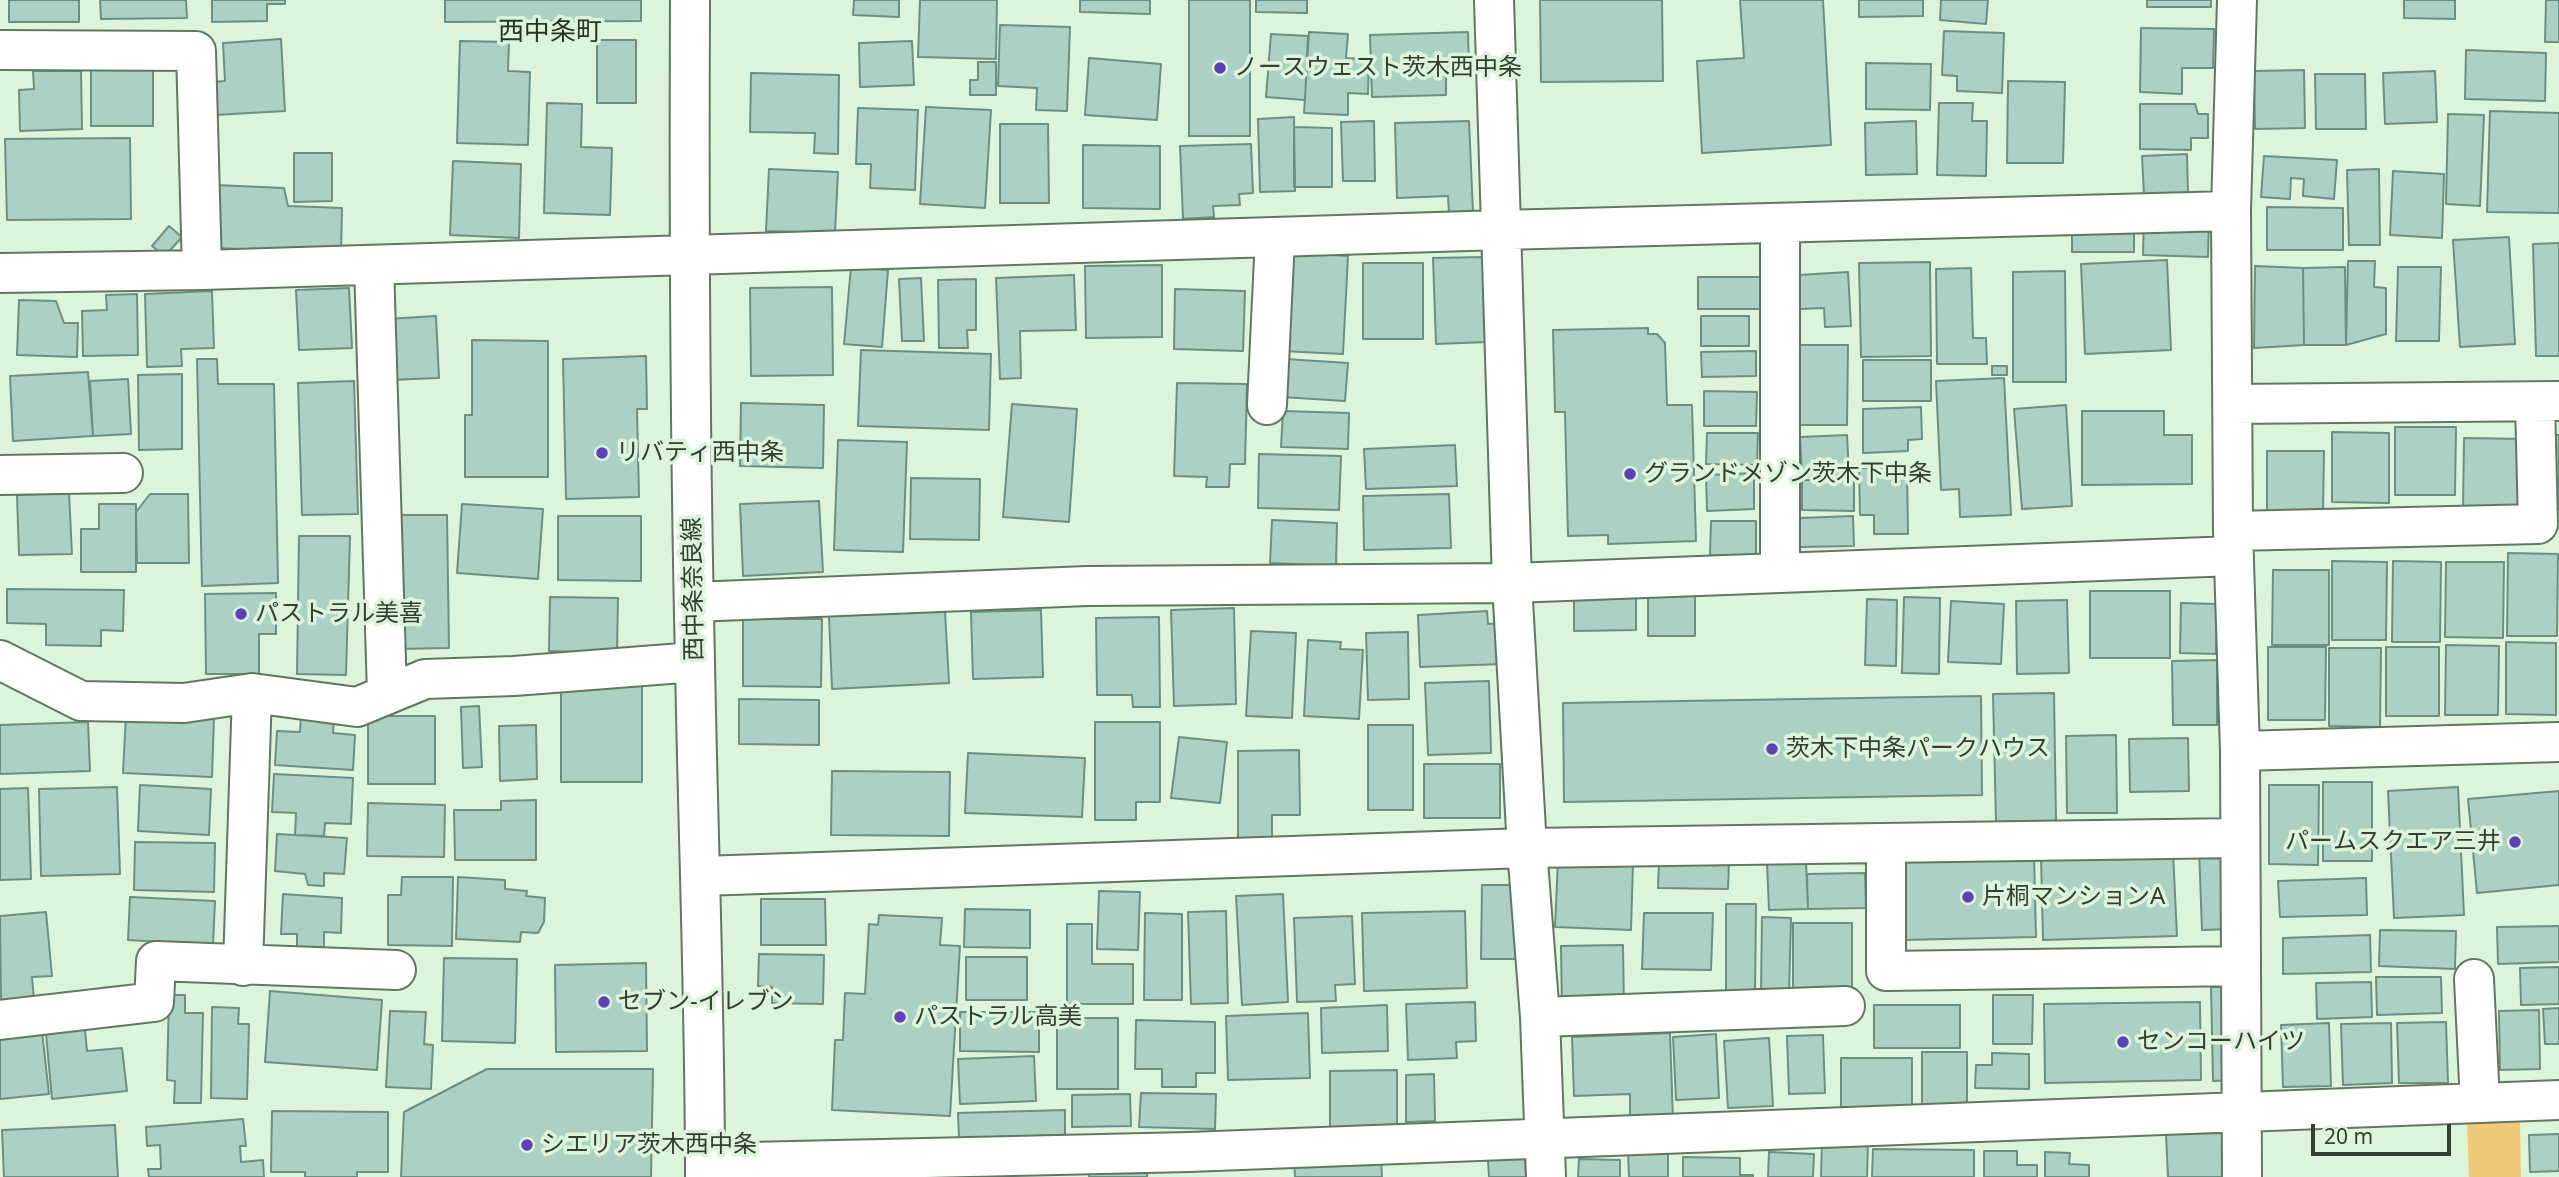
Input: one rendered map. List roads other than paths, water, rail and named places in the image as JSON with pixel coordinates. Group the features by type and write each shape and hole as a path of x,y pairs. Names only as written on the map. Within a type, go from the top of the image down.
{"street":[{"name":"西中条奈良線","path":"690,0 689,255 695,662 702,876 705,1170"},
{"path":"1494,0 1512,583 1540,1017 1546,1177"},
{"path":"2237,0 2231,211 2234,543 2240,751 2238,838 2242,1177"},
{"path":"0,50 196,51 202,270"},
{"path":"0,273 202,270 1501,230 2231,211"},
{"path":"1780,223 1780,573"},
{"path":"1267,405 1275,237"},
{"path":"374,265 387,694"},
{"path":"694,602 1087,586 1512,583 1780,573 2538,524 2547,402 2233,404"},
{"path":"0,475 123,472"},
{"path":"0,660 80,701 184,703 252,693 357,707 425,679 514,676 695,662"},
{"path":"243,966 252,693"},
{"path":"2240,751 2559,742"},
{"path":"702,876 1527,848 2238,838"},
{"path":"1886,843 1886,971 2240,966"},
{"path":"0,1020 154,1002 156,961 396,970"},
{"path":"2474,979 2480,1103"},
{"path":"1540,1017 1844,1006"},
{"path":"705,1170 1190,1165 1545,1138 2559,1100"}],"place":[{"name":"ノースウェスト茨木西中条","path":"1220,68"},
{"name":"リバティ西中条","path":"602,453"},
{"name":"グランドメゾン茨木下中条","path":"1630,474"},
{"name":"パストラル美喜","path":"241,614"},
{"name":"茨木下中条パークハウス","path":"1772,749"},
{"name":"パームスクエア三井","path":"2515,842"},
{"name":"片桐マンションA","path":"1968,897"},
{"name":"セブン-イレブン","path":"604,1002"},
{"name":"パストラル高美","path":"900,1017"},
{"name":"センコーハイツ","path":"2123,1042"},
{"name":"シエリア茨木西中条","path":"527,1145"}],"district":[{"name":"西中条町","path":"550,33"}]}
